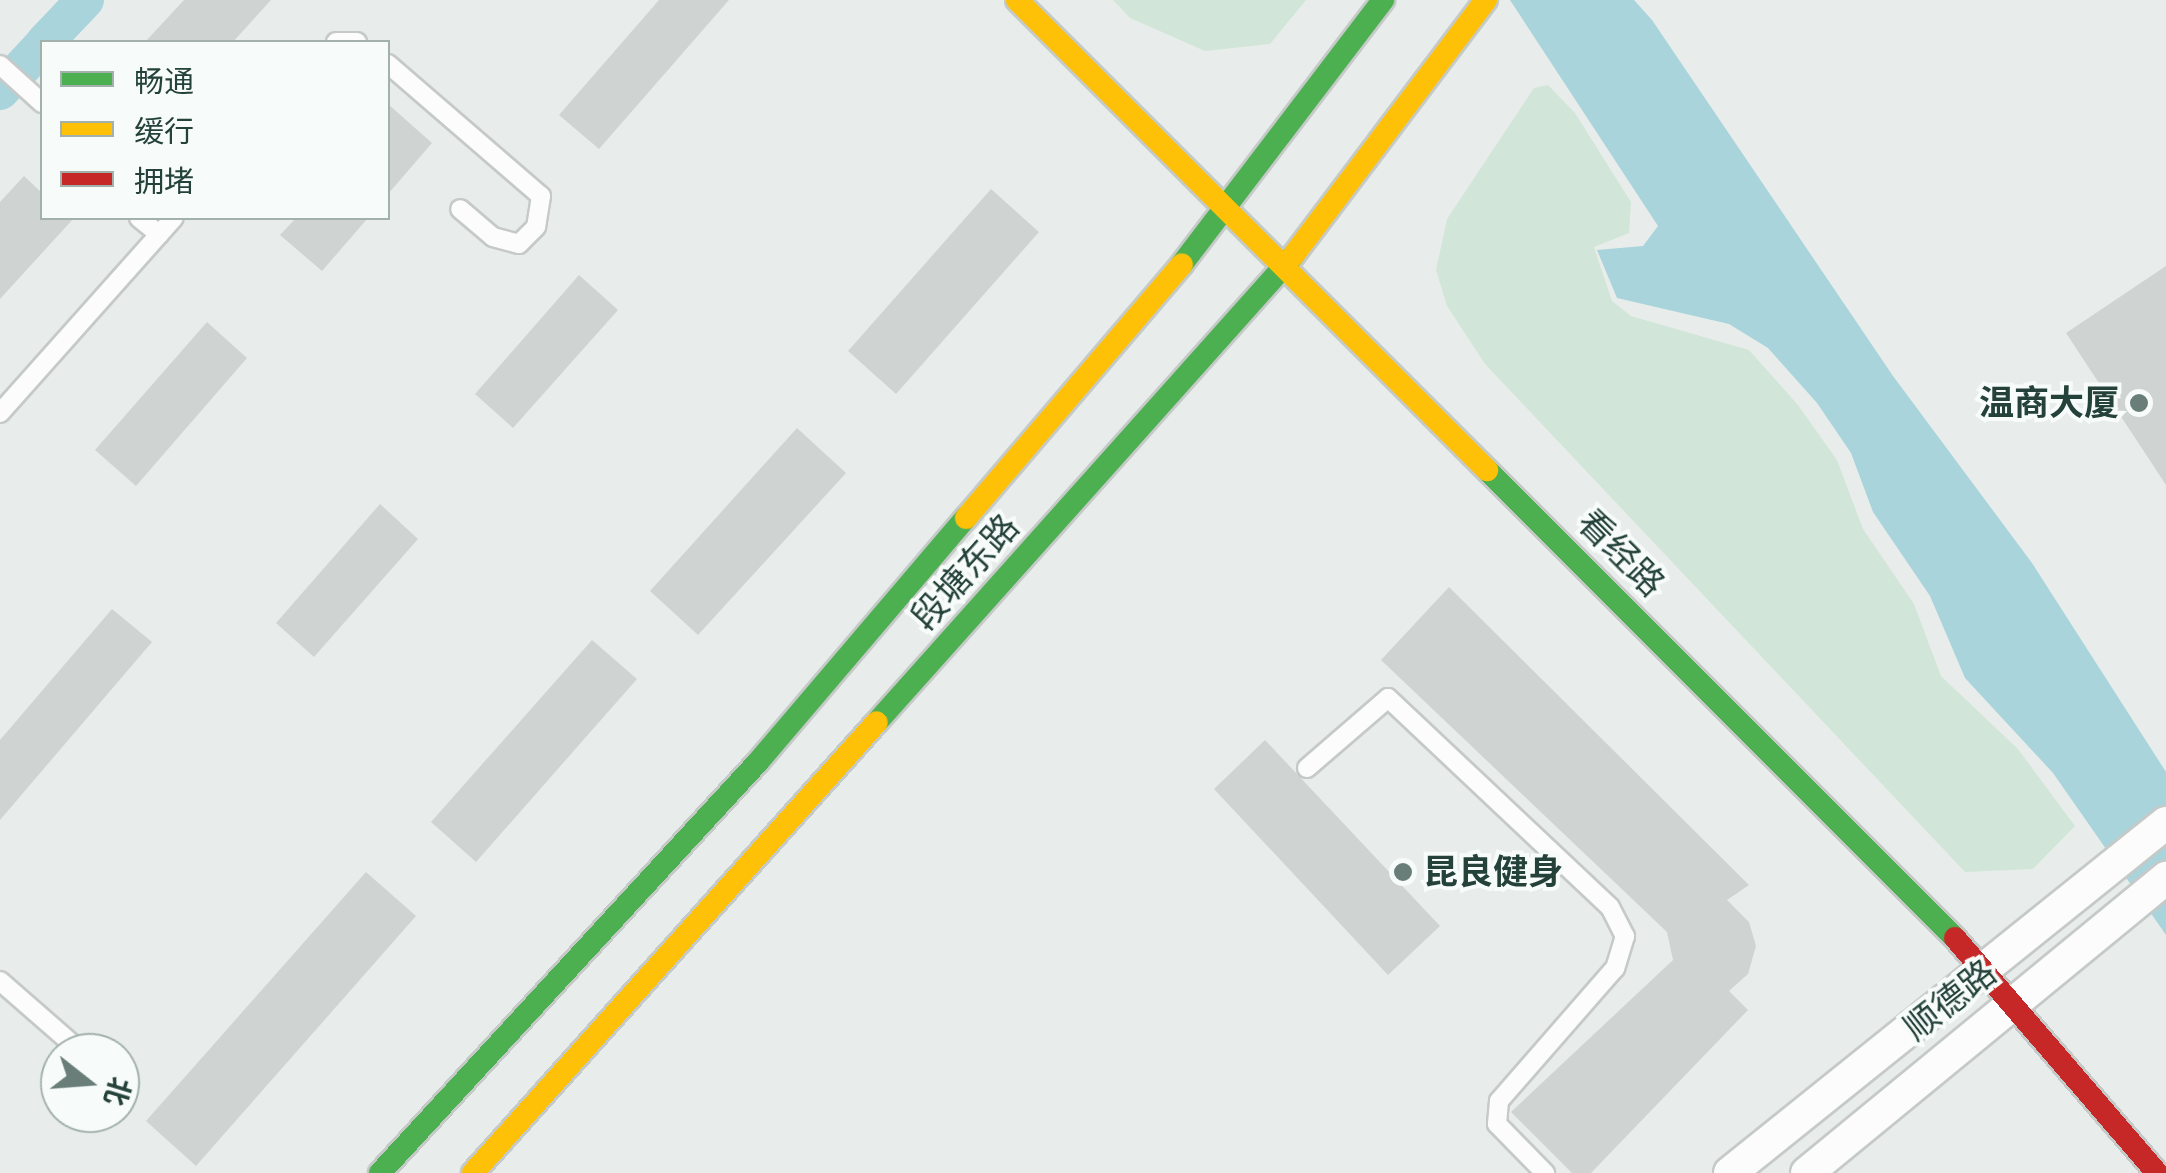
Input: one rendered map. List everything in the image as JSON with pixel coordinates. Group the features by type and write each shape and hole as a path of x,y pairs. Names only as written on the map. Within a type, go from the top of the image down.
{"main road":[{"name":"看经路","path":"1017,0 1987,970 2157,1173"},
{"name":"段塘东路","path":"380,1173 758,762 1229,208 1383,0"},
{"name":"段塘东路","path":"473,1173 1285,266 1485,2"}],"street":[{"name":"顺德路","path":"1730,1173 2107,875 2166,823"},
{"name":"顺德路","path":"1808,1173 2166,878"}],"lane":[{"path":"0,66 40,101"},
{"path":"390,66 541,196 536,227 518,244 493,237 460,208"},
{"path":"142,220 159,234"},
{"path":"0,413 172,220"},
{"path":"1307,768 1388,698 1610,907 1625,936 1615,968 1499,1101 1497,1124 1544,1173"},
{"path":"0,981 59,1033"}],"green space":[{"path":"1113,0 1306,0 1270,44 1205,51 1130,18"},
{"path":"1548,85 1575,113 1631,202 1629,233 1594,247 1612,301 1631,316 1749,350 1798,405 1837,460 1863,529 1914,604 1941,676 2018,749 2075,826 2033,869 1965,872 1485,364 1447,306 1436,270 1447,219 1534,88"}],"water":[{"path":"1510,0 1634,0 1652,20 1893,376 2032,563 2166,772 2166,935 2053,773 1965,678 1930,596 1873,512 1851,453 1817,403 1768,348 1729,324 1617,298 1597,250 1643,246 1658,226"}],"building":[{"path":"184,0 271,0 235,40 147,40"},
{"path":"659,0 729,0 599,149 559,115"},
{"path":"390,106 432,143 390,192"},
{"path":"24,176 40,191 40,220 72,220 0,299 0,202"},
{"path":"991,189 1039,232 896,394 848,351"},
{"path":"294,220 366,220 322,271 280,235"},
{"name":"温商大厦","path":"2166,266 2166,485 2066,333"},
{"path":"579,275 618,310 513,428 475,394"},
{"path":"207,322 247,358 136,486 95,450"},
{"path":"797,428 846,473 698,635 650,591"},
{"path":"380,504 418,539 314,657 276,623"},
{"path":"1449,587 1749,885 1727,900 1749,922 1756,946 1748,974 1729,991 1748,1010 1591,1173 1572,1173 1511,1112 1673,960 1667,932 1381,660"},
{"path":"112,609 152,642 0,820 0,740"},
{"path":"592,640 637,679 476,862 431,822"},
{"path":"1265,740 1440,926 1388,975 1214,789"},
{"path":"366,872 416,916 196,1166 146,1121"}],"waterway":[{"path":"47,40 85,0"},
{"path":"0,91 40,48"}],"traffic: fast":[{"path":"1182,264 1383,0"},
{"path":"877,722 1293,256"},
{"path":"1487,470 1955,938"},
{"path":"380,1173 758,762 966,518"}],"traffic: slow":[{"path":"1017,0 1487,470"},
{"path":"1293,256 1486,0"},
{"path":"966,518 1182,264"},
{"path":"473,1173 877,722"}],"traffic: jam":[{"path":"1955,938 2157,1173"}],"place":[{"name":"温商大厦","path":"2139,403"},
{"name":"昆良健身","path":"1403,872"}]}
